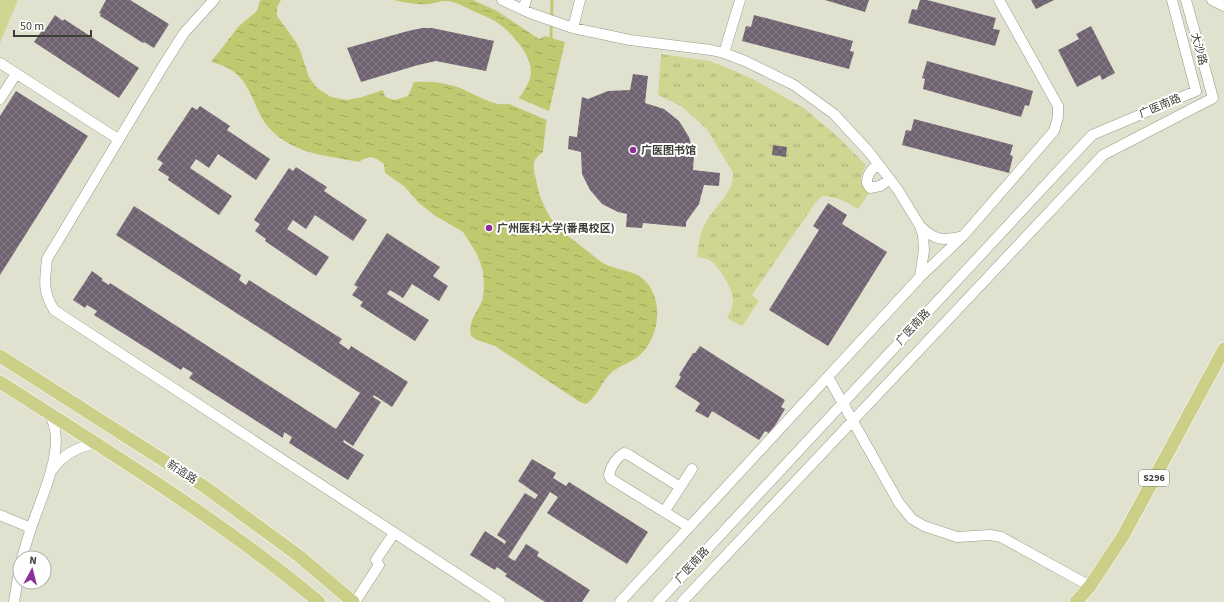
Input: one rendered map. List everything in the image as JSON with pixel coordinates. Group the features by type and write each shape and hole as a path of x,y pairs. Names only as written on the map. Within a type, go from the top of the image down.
{"main road":[{"name":"S296","path":"1076,602 1090,586 1123,536 1224,349"},
{"name":"新造路","path":"0,356 205,487 299,556 354,602"},
{"name":"新造路","path":"0,382 169,490 228,531 319,602"}],"street":[{"path":"214,0 184,33 162,66 47,259 45,280 46,297 54,310 500,602"},
{"path":"502,0 526,8 573,28 630,40 724,53 745,61 794,85 834,114 890,179 920,226 928,235 938,239 949,239 963,236"},
{"path":"573,28 580,0"},
{"path":"724,53 740,0"},
{"path":"620,602 920,277 963,236 1054,131 1058,117 1058,106 999,0"},
{"name":"大沙路","path":"1172,0 1196,91"},
{"name":"大沙路","path":"1186,0 1213,98"},
{"path":"1212,0 1224,6"},
{"path":"0,63 118,139"},
{"path":"0,99 16,74"},
{"name":"广医南路","path":"658,602 1092,135 1196,91"},
{"name":"广医南路","path":"682,602 1103,155 1213,98"},
{"path":"878,164 870,171 867,178 867,183 870,188 880,186 890,179"},
{"path":"920,226 923,235 924,250 920,277"},
{"path":"828,377 900,503 912,519 924,526 957,537 1001,537 1090,586"},
{"path":"24,550 51,470 55,439 53,423 47,412"},
{"path":"51,470 59,460 73,450 96,443"},
{"path":"680,487 624,453 619,456 610,469 609,475 612,480 689,527"},
{"path":"664,512 692,469"},
{"path":"0,515 31,528"},
{"path":"354,602 394,533"},
{"path":"14,602 16,590"}],"green space":[{"path":"0,0 18,0 0,43"},
{"path":"661,54 710,61 751,78 805,109 838,137 866,165 861,176 861,180 863,186 869,193 858,209 832,197 822,196 816,202 752,295 759,301 742,326 727,318 732,307 733,300 731,290 725,278 717,267 709,260 697,257 700,236 703,228 709,217 727,193 733,173 707,129 681,106 658,95"}],"water":[{"path":"260,0 281,0 277,7 277,16 296,42 309,77 317,88 331,97 347,100 383,90 385,97 395,100 408,96 414,82 424,82 449,85 460,88 494,103 507,104 517,99 528,83 531,75 527,57 522,48 509,32 495,21 462,5 448,1 421,4 394,0 473,0 497,11 539,39 545,36 565,42 546,124 543,152 536,158 534,164 537,186 546,210 560,230 602,263 638,275 649,286 657,305 656,326 653,337 641,354 613,371 594,397 586,404 580,402 495,346 477,340 471,336 470,329 472,320 482,301 484,289 483,271 477,254 463,232 434,215 418,202 404,186 385,173 384,164 378,160 369,157 359,162 312,153 291,145 271,130 264,122 249,90 240,77 228,68 211,62 239,26 257,11"}],"pier":[{"path":"516,97 551,112 549,121 507,103"}],"building":[{"path":"106,0 130,0 169,24 154,48 144,42 143,43 100,16 101,14 99,13"},
{"path":"825,0 869,0 865,12"},
{"path":"920,0 927,0 996,18 993,29 1000,30 995,46 908,23 912,9 917,10"},
{"path":"1031,0 1054,0 1036,9"},
{"path":"55,15 63,21 64,19 139,68 119,98 34,42 43,29 45,30"},
{"path":"754,15 853,41 850,51 854,52 849,69 742,41 746,26 751,27"},
{"path":"1091,26 1115,73 1102,80 1100,75 1077,87 1058,50 1079,39 1076,34"},
{"path":"422,28 432,28 494,41 486,71 436,61 361,82 347,48"},
{"path":"927,61 1033,91 1029,106 1025,105 1021,117 923,89 925,79 922,78"},
{"name":"广医图书馆","path":"633,74 648,76 645,103 664,109 679,121 689,137 694,155 693,170 720,173 719,186 704,185 699,204 686,222 686,227 643,223 642,228 626,227 627,214 618,212 602,204 590,190 582,174 581,152 568,149 569,136 577,137 582,97 588,99 608,91 630,90"},
{"path":"16,91 88,136 0,275 0,116"},
{"path":"200,106 230,126 227,130 270,159 256,180 218,154 209,168 196,159 190,168 232,196 219,215 168,180 169,177 158,170 163,163 157,159 192,107 197,110"},
{"path":"914,119 1013,145 1010,155 1013,156 1009,173 902,145 906,130 911,131"},
{"path":"773,145 787,147 786,157 772,155"},
{"path":"296,167 327,187 324,191 367,220 353,241 315,215 306,229 293,220 287,229 329,257 316,276 265,241 266,239 255,231 260,224 254,220 289,168 293,171"},
{"path":"828,203 847,215 842,224 887,252 828,346 769,310 819,230 813,226"},
{"path":"134,206 241,275 239,280 246,285 249,280 342,339 339,343 349,350 351,346 408,382 392,407 374,395 373,397 381,402 353,446 344,440 343,442 364,455 348,480 289,443 292,437 284,432 283,438 189,378 193,373 183,367 181,370 94,315 97,311 87,305 85,308 73,300 92,271 103,279 101,280 109,285 110,283 336,429 360,393 116,235"},
{"path":"387,233 440,267 433,276 448,286 439,301 412,284 403,298 390,290 387,294 429,320 415,341 360,306 363,302 352,295 358,287 354,285"},
{"path":"700,346 785,400 781,407 785,409 770,434 765,431 759,440 712,411 708,418 695,411 700,403 675,387 681,377 679,375 693,353 695,353"},
{"path":"532,459 556,473 553,478 566,486 569,482 648,532 627,564 547,513 558,497 550,492 508,557 515,561 526,544 539,552 537,556 590,590 582,602 545,602 505,576 507,574 497,567 495,570 470,555 485,531 505,544 506,541 497,535 525,493 535,499 538,495 518,481"}],"waterway":[{"path":"551,38 552,0"}],"place":[{"name":"广医图书馆","path":"633,150"},
{"name":"广州医科大学(番禺校区)","path":"489,228"}]}
